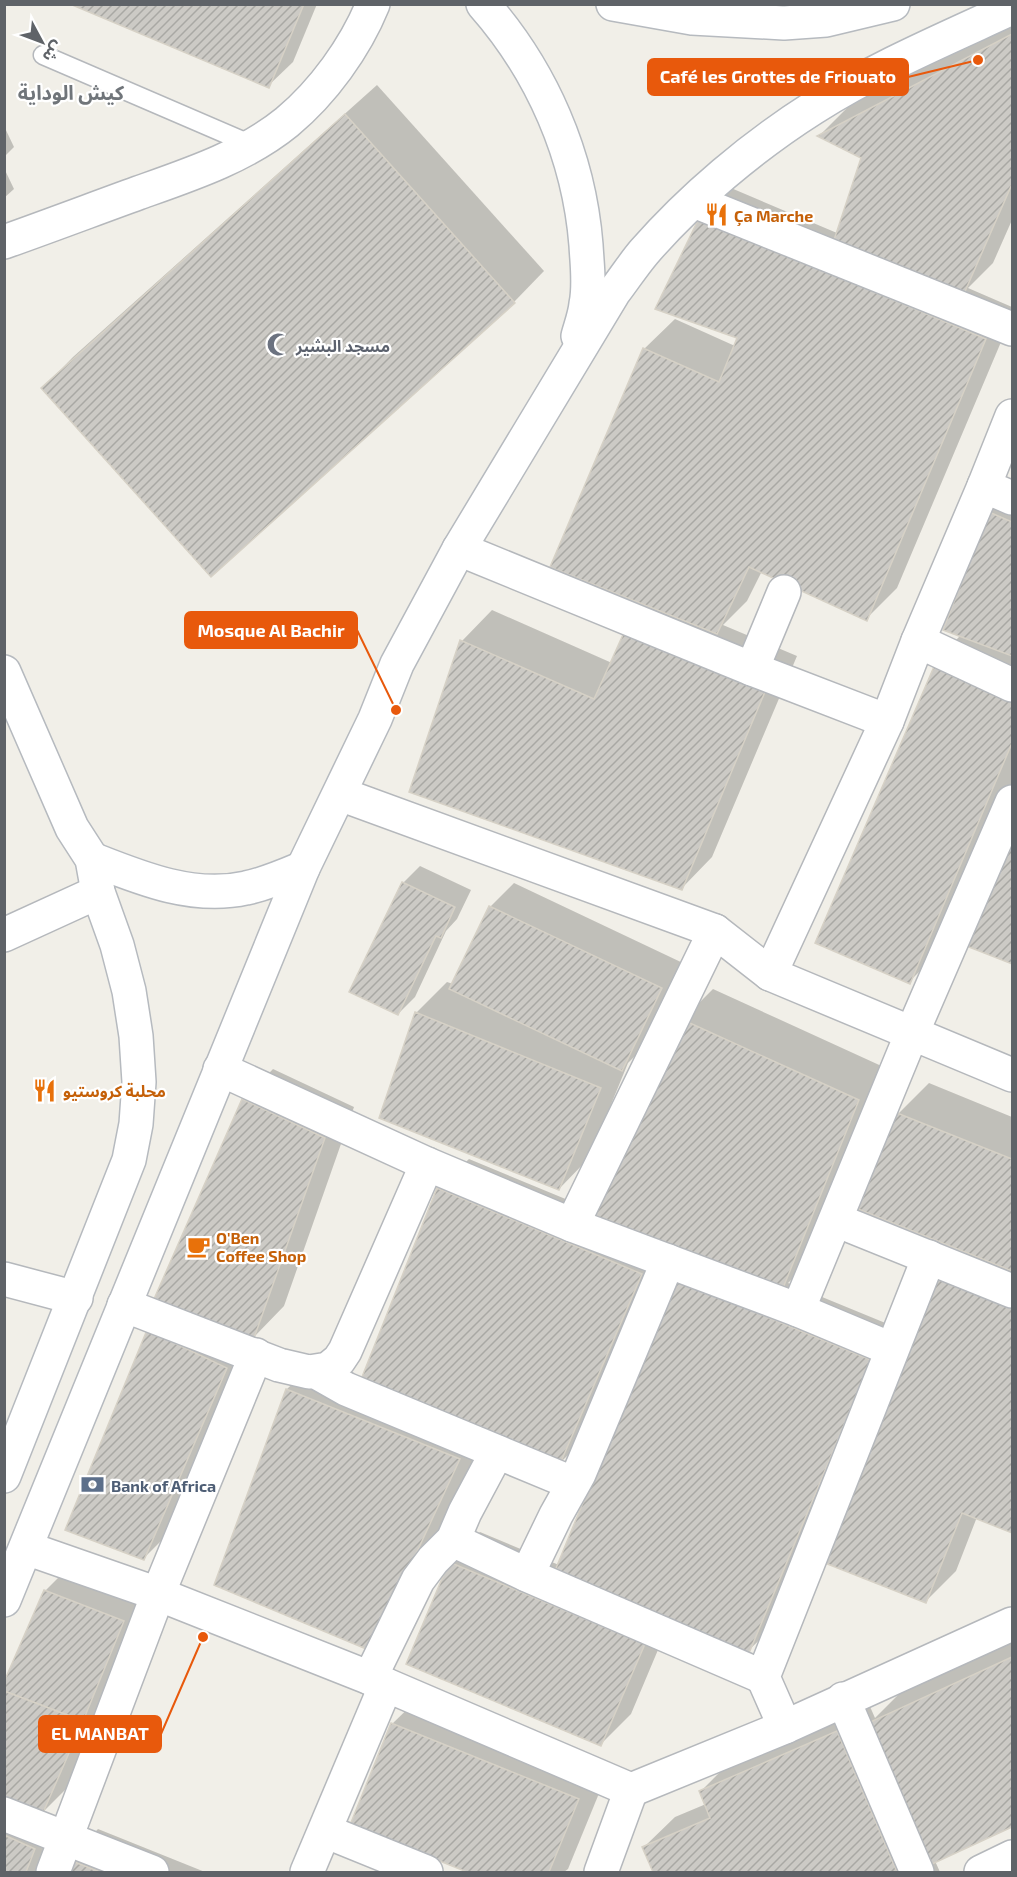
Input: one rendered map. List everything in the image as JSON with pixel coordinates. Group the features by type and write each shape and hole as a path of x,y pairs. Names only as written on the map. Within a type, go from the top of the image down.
{"street":[{"path":"4,242 193,173 252,145 286,122 317,93 347,52 373,4"},
{"path":"483,4 529,69 559,126 576,178 584,217 587,303 572,361"},
{"path":"613,4 692,18 711,11 784,23 826,20 893,4"},
{"path":"4,1600 303,868 375,719 397,664 459,549 614,292 644,252 694,201 763,143 813,108 885,68 1012,8"},
{"path":"694,201 1012,329"},
{"path":"770,974 887,720 918,641 998,492 1012,416"},
{"path":"459,549 752,669 887,720"},
{"path":"752,669 784,592"},
{"path":"918,641 1012,685"},
{"path":"4,672 14,721 72,828 92,859 98,892 117,945 129,991 136,1036 139,1082 136,1124 129,1160 4,1476"},
{"path":"340,794 715,931 770,974 1012,1075"},
{"path":"798,1310 912,1033 1012,802"},
{"path":"92,859 149,881 178,888 212,891 244,889 272,881 303,868"},
{"path":"4,935 98,892"},
{"path":"572,1226 715,931"},
{"path":"220,1069 427,1164 572,1226 798,1310 891,1349"},
{"path":"316,1372 328,1369 339,1360 345,1351 427,1164"},
{"path":"836,1220 1012,1291"},
{"path":"763,1677 929,1257"},
{"path":"527,1575 579,1473 668,1261"},
{"path":"4,1279 76,1298"},
{"path":"124,1305 279,1365 316,1372 345,1389 572,1483"},
{"path":"53,1872 68,1838 158,1594 256,1355"},
{"path":"307,1872 325,1832 378,1682 418,1580 433,1560 453,1540 496,1452"},
{"path":"453,1540 527,1575 763,1677 785,1726"},
{"path":"26,1548 158,1594 378,1682 631,1790 785,1726 1012,1624"},
{"path":"843,1699 917,1872"},
{"path":"601,1872 631,1790"},
{"path":"4,1814 152,1872"},
{"path":"325,1832 419,1871"},
{"path":"981,1872 1012,1857"}],"lane":[{"path":"43,55 252,145"}],"building":[{"path":"70,4 304,4 269,88"},
{"path":"1012,34 1012,184 963,296 834,240 861,158 817,136"},
{"name":"مسجد البشير","path":"345,114 515,303 211,577 41,388"},
{"path":"699,218 986,339 867,621 749,567 717,634 550,567 643,348 719,382 737,338 655,309"},
{"path":"989,512 1012,522 1012,656 943,630"},
{"path":"626,628 767,687 682,890 409,792 460,640 594,699"},
{"path":"939,655 1012,687 1012,743 910,984 815,943"},
{"path":"1012,824 1012,964 964,945"},
{"path":"402,882 455,907 441,938 436,936 398,1015 349,992"},
{"path":"489,906 662,988 622,1071 449,989"},
{"path":"415,1012 601,1088 559,1190 379,1118"},
{"path":"681,1019 859,1100 781,1293 594,1215"},
{"path":"242,1099 325,1138 254,1338 154,1299"},
{"path":"897,1113 1012,1159 1012,1271 858,1209"},
{"path":"437,1188 642,1274 559,1466 358,1387"},
{"path":"938,1278 1012,1307 1012,1533 962,1513 926,1603 825,1563"},
{"path":"675,1279 871,1360 749,1653 554,1573"},
{"path":"147,1330 227,1368 144,1560 65,1530"},
{"path":"286,1389 460,1459 371,1651 214,1585"},
{"path":"449,1562 645,1644 601,1746 406,1664"},
{"path":"44,1590 124,1621 83,1721 4,1691 4,1682"},
{"path":"1012,1657 1012,1827 932,1864 868,1723"},
{"path":"4,1691 83,1721 42,1815 4,1801"},
{"path":"391,1723 579,1799 549,1872 467,1872 350,1825"},
{"path":"837,1731 897,1872 653,1872 642,1847 710,1818 699,1791"},
{"path":"4,1835 35,1849 26,1872 4,1872"},
{"path":"67,1859 100,1872 61,1872"}],"place":[{"name":"Café les Grottes de Friouato","path":"978,60"},
{"name":"Ça Marche","path":"716,215"},
{"name":"مسجد البشير","path":"278,345"},
{"name":"Mosque Al Bachir","path":"396,710"},
{"name":"محلبة كروستيو","path":"45,1090"},
{"name":"O'Ben Coffee Shop","path":"198,1246"},
{"name":"Bank of Africa","path":"93,1485"},
{"name":"EL MANBAT","path":"203,1637"}],"district":[{"name":"كيش الوداية","path":"71,92"}]}
